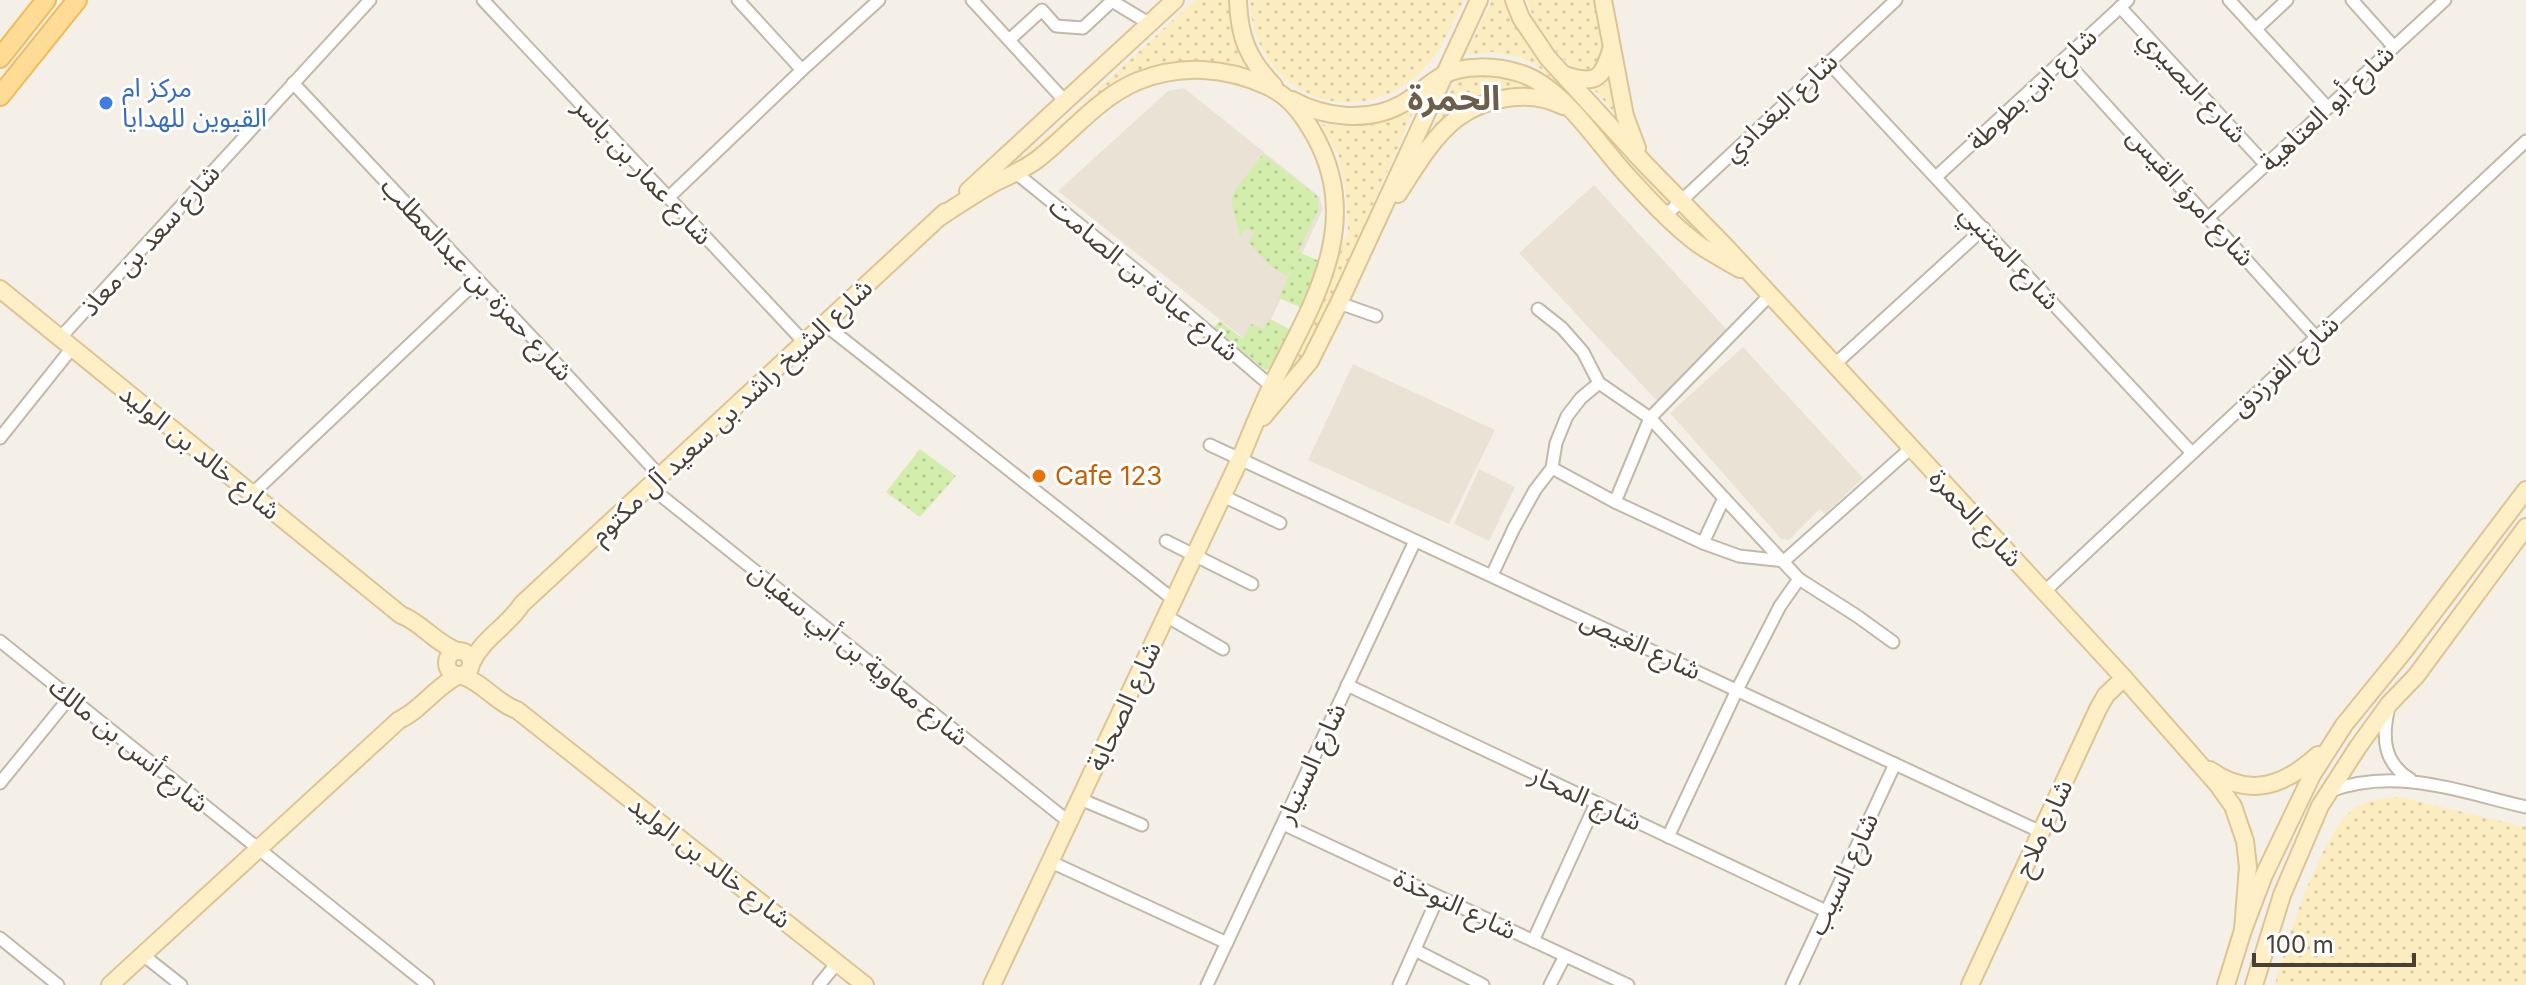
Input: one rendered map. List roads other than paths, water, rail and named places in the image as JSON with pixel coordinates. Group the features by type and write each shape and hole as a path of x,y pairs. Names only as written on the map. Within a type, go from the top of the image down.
{"main road":[{"path":"0,58 46,0"},
{"path":"0,96 77,0"}],"street":[{"name":"شارع سعد بن معاذ","path":"0,438 66,343 293,83 370,0"},
{"name":"شارع عمار بن ياسر","path":"483,0 804,342"},
{"path":"738,0 802,70"},
{"path":"668,198 879,0"},
{"path":"972,0 1064,100"},
{"name":"شارع الشيخ راشد بن سعيد آل مكتوم","path":"116,983 437,688 480,638 522,604 1175,0"},
{"path":"1238,0 1245,47 1257,69 1282,94 1322,113 1350,117 1400,106 1443,75"},
{"path":"1254,427 1310,361 1479,0"},
{"name":"شارع الحمرة","path":"1514,0 1534,41 1563,74 2124,678 2226,795 2242,829 2248,867 2243,930"},
{"path":"1603,0 1627,125 1645,164"},
{"name":"شارع البغدادي","path":"1666,215 1896,0"},
{"path":"2229,0 2328,108"},
{"path":"2256,29 2287,0"},
{"path":"2352,0 2394,47"},
{"name":"شارع أبو العتاهية","path":"2209,217 2445,0"},
{"path":"1009,40 1042,10 1056,26 1083,28 1112,1 1150,24"},
{"name":"شارع ابن بطوطة","path":"1936,177 2124,3"},
{"name":"شارع البصيري","path":"2124,3 2266,165"},
{"path":"1563,74 1578,79 1598,78 1605,69 1613,45"},
{"name":"شارع امرؤ القيس","path":"2064,59 2316,337"},
{"name":"شارع المتنبي","path":"1828,62 2192,453"},
{"name":"شارع الحمرة","path":"1443,75 1468,69 1492,68 1522,73 1541,83 1569,109 1666,215 1700,246 1751,276"},
{"name":"شارع الشيخ راشد بن سعيد آل مكتوم","path":"940,217 1037,160 1115,93 1138,81 1167,72 1197,69 1221,71 1244,76 1282,94 1305,117 1333,178 1335,229 1323,274 1303,324 1254,427"},
{"name":"شارع حمزة بن عبدالمطلب","path":"293,83 478,280 654,481"},
{"path":"1370,235 1431,144 1456,119 1481,105 1508,97 1531,96 1569,109"},
{"name":"شارع الفرزدق","path":"2044,592 2526,141"},
{"path":"1003,157 1003,171 1016,173"},
{"name":"شارع عبادة بن الصامت","path":"1016,173 1271,386"},
{"path":"1834,365 1984,228"},
{"path":"252,494 478,280"},
{"name":"شارع خالد بن الوليد","path":"0,289 401,615 441,644 459,663 512,700 517,710 865,985"},
{"path":"1615,502 1650,418 1769,296"},
{"path":"1339,303 1376,316"},
{"path":"1538,309 1562,328 1583,352 1599,383 1650,418 1799,579 1893,642"},
{"path":"824,324 1174,600"},
{"path":"1492,575 1528,503 1552,468 1556,443 1567,416 1581,398 1599,383"},
{"name":"شارع الصحابة","path":"992,985 1254,427"},
{"name":"شارع الغيص","path":"1210,445 2041,832"},
{"path":"1552,468 1615,502 1703,543 1739,556 1784,561 1911,448"},
{"name":"شارع معاوية بن أبي سفيان","path":"654,481 1069,822"},
{"path":"2226,985 2243,930 2286,825 2312,775 2333,741 2526,490"},
{"path":"1223,496 1280,523"},
{"path":"1703,543 1724,498"},
{"path":"2254,985 2300,848 2329,791 2389,704 2416,676 2526,527"},
{"path":"1166,541 1252,584"},
{"name":"شارع السنيار","path":"1207,985 1415,541"},
{"path":"1668,837 1737,690 1780,606 1799,579"},
{"path":"1166,616 1223,649"},
{"name":"شارع أنس بن مالك","path":"0,641 428,985"},
{"name":"شارع ملاح","path":"1970,985 2102,702 2124,678"},
{"name":"شارع المحار","path":"1347,685 1826,911"},
{"path":"0,783 70,697"},
{"path":"2389,704 2384,735 2386,749 2396,768 2414,781"},
{"name":"شارع الحمرة","path":"2199,762 2232,782 2270,784 2296,773 2333,741"},
{"name":"شارع السيب","path":"1792,985 1895,764"},
{"path":"2329,791 2377,779 2414,781 2526,807"},
{"path":"1080,799 1142,825"},
{"path":"1533,941 1596,803"},
{"name":"شارع النوخذة","path":"1283,824 1628,985"},
{"path":"1051,862 1227,943"},
{"path":"1399,985 1438,897"},
{"path":"0,938 58,985"},
{"path":"1415,950 1483,985"},
{"path":"143,955 181,985"},
{"path":"1550,985 1565,956"},
{"path":"819,985 837,963"}],"place":[{"name":"مركز ام القيوين للهدايا","path":"106,103"},
{"name":"Cafe 123","path":"1039,476"}],"district":[{"name":"الحمرة","path":"1454,98"}]}
